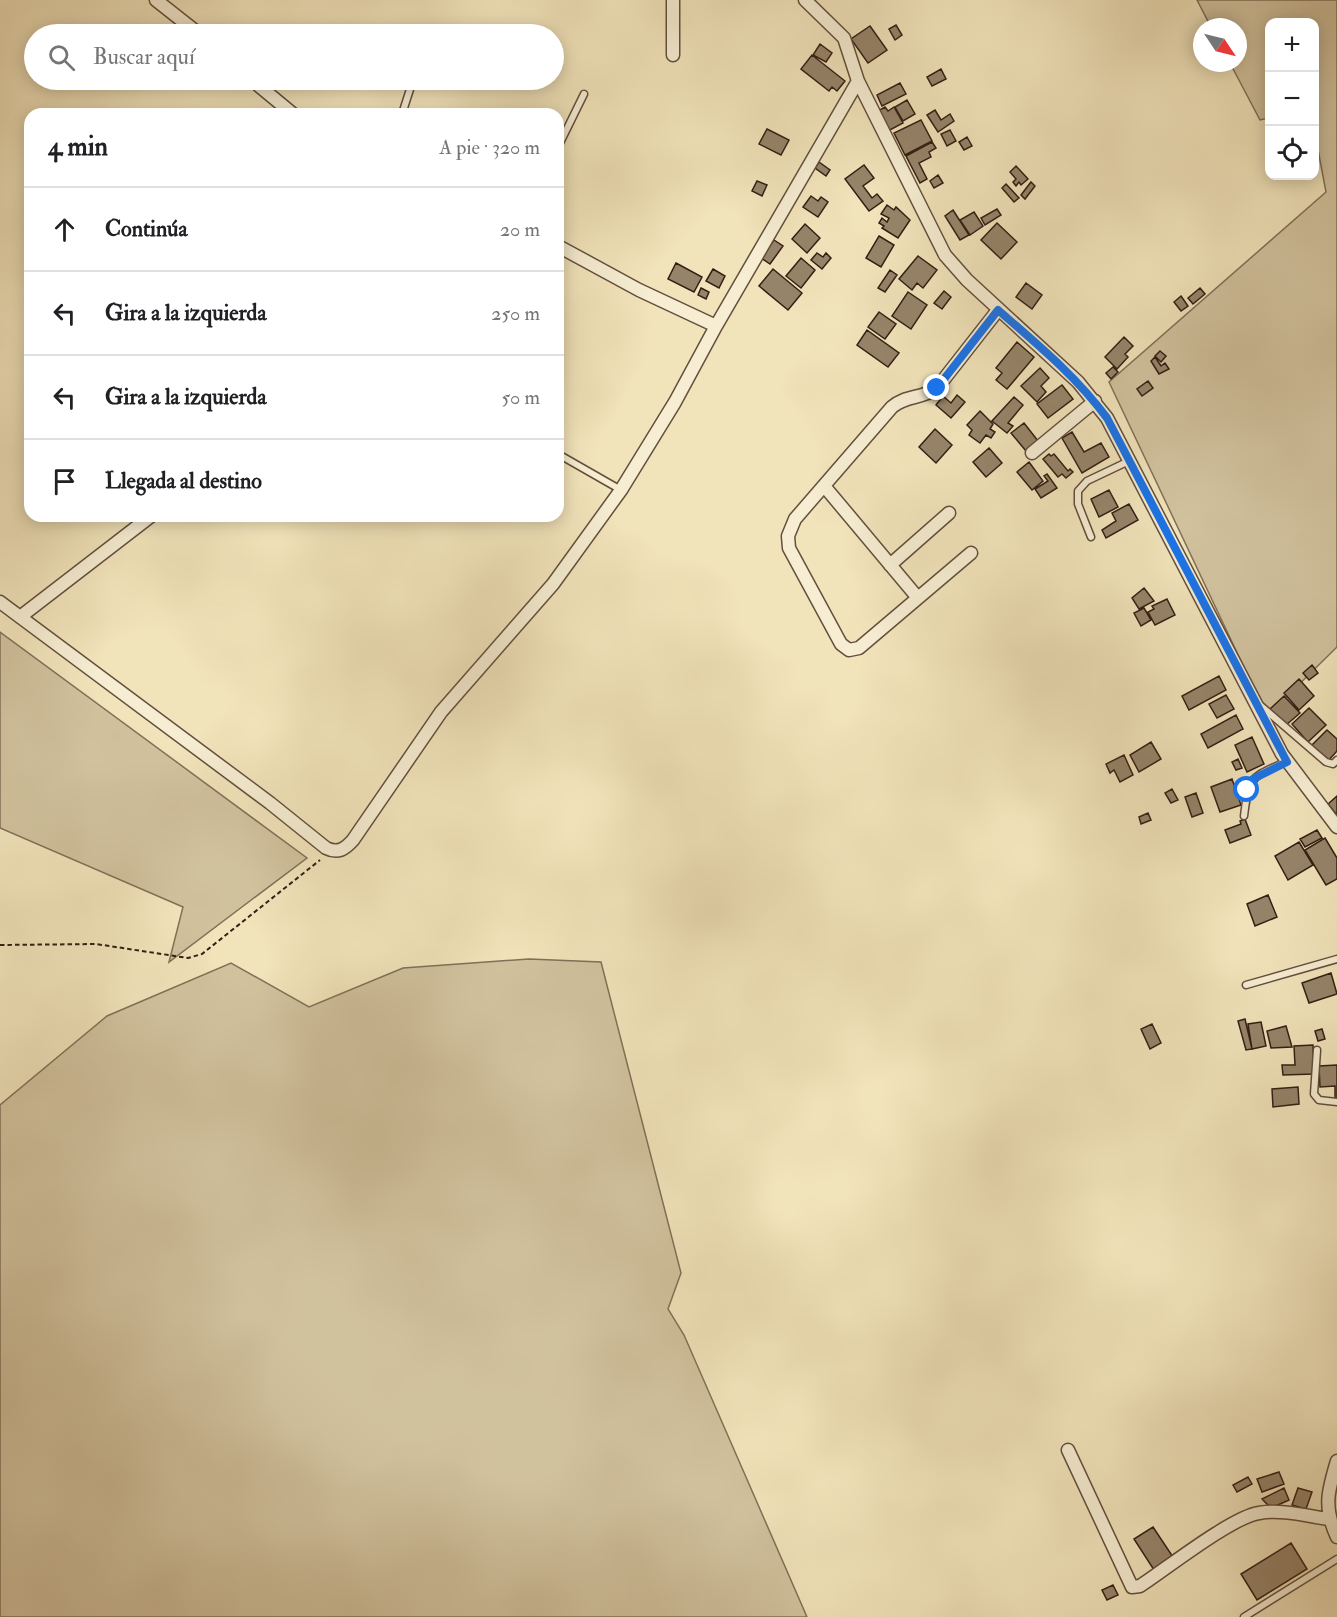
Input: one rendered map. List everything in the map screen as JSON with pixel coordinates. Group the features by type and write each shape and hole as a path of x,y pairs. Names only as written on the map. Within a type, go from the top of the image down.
{"street":[{"path":"156,0 186,24"},
{"path":"673,0 673,55"},
{"path":"805,0 844,38 858,81 945,255 955,269 1071,376 1107,418 1287,762 1337,827"},
{"path":"0,602 332,851 343,849 353,840 441,712 553,584 621,490 675,402 716,326 858,81"},
{"path":"264,90 286,108"},
{"path":"564,249 639,290 716,326"},
{"path":"971,552 859,648 849,650 841,644 788,542 789,530 795,519 898,402 910,397 924,396 937,388 998,310"},
{"path":"1032,453 1095,402"},
{"path":"825,487 918,598"},
{"path":"890,565 950,513"},
{"path":"20,617 143,522"},
{"path":"1068,1450 1132,1587 1140,1586 1232,1525 1252,1515 1274,1512 1329,1519"},
{"path":"1337,1461 1327,1503 1329,1519 1337,1536"}],"lane":[{"path":"404,108 410,90"},
{"path":"564,135 584,94"},
{"path":"564,457 621,490"},
{"path":"1091,537 1078,504 1078,491 1087,481 1129,462"},
{"path":"1252,698 1326,762 1333,764 1337,760"},
{"path":"1244,816 1247,790 1253,779 1287,762"},
{"path":"1246,985 1337,959"},
{"path":"1317,1050 1314,1094 1319,1100 1337,1102"},
{"path":"1244,1617 1337,1559"}],"path":[{"path":"0,945 96,944 189,958 202,954 332,851"}],"shaded area":[{"path":"1197,0 1337,0 1337,647 1267,716 1109,382 1326,192 1319,155 1319,18 1265,18 1265,119 1260,120 1235,72 1247,72 1247,18 1206,18"},
{"path":"0,632 307,858 169,962 183,907 0,828"},
{"path":"529,959 601,962 681,1273 668,1309 684,1335 807,1617 0,1617 0,1105 107,1016 231,963 309,1007 403,968"}],"building":[{"path":"896,25 902,35 895,40 889,29"},
{"path":"870,26 887,50 868,63 851,39"},
{"path":"820,44 832,53 826,62 813,55"},
{"path":"812,55 845,81 837,91 832,87 829,91 801,69"},
{"path":"941,69 946,79 932,86 927,77"},
{"path":"900,83 906,94 882,106 877,95"},
{"path":"907,100 915,114 903,121 895,107"},
{"path":"885,107 888,111 894,107 903,123 888,131 878,111"},
{"path":"935,110 941,120 950,114 954,121 938,132 927,115"},
{"path":"921,120 932,141 905,155 894,133"},
{"path":"767,129 789,140 781,155 759,144"},
{"path":"950,130 956,141 947,146 941,134"},
{"path":"967,137 972,146 964,150 959,142"},
{"path":"932,142 936,148 929,152 931,157 919,163 927,179 920,183 906,156"},
{"path":"819,162 830,170 826,176 815,168"},
{"path":"864,165 874,178 863,186 872,198 877,194 883,201 869,211 845,179"},
{"path":"1016,166 1028,179 1021,185 1019,182 1016,186 1013,182 1016,179 1010,172"},
{"path":"938,175 943,183 934,188 930,181"},
{"path":"757,181 767,185 762,196 752,191"},
{"path":"1031,182 1035,186 1025,199 1021,195"},
{"path":"1006,184 1019,198 1014,202 1002,188"},
{"path":"811,196 818,201 821,197 828,202 818,217 803,207"},
{"path":"887,205 894,210 896,207 910,220 898,238 882,228 884,226 879,223 882,218 887,222 889,218 881,214"},
{"path":"997,209 1001,215 985,225 981,218"},
{"path":"953,210 969,235 960,240 945,216"},
{"path":"974,212 983,226 970,235 960,220"},
{"path":"997,223 1017,242 1001,259 981,240"},
{"path":"805,224 820,238 807,253 792,239"},
{"path":"879,236 894,245 881,267 866,258"},
{"path":"774,240 783,246 770,264 761,258"},
{"path":"817,253 823,257 826,253 831,258 822,269 811,260"},
{"path":"918,256 937,270 923,288 917,283 912,290 899,279"},
{"path":"801,258 815,270 801,288 786,276"},
{"path":"676,263 702,277 694,292 668,279"},
{"path":"713,269 725,276 719,288 706,281"},
{"path":"773,269 802,293 788,310 759,286"},
{"path":"890,270 897,275 885,292 878,288"},
{"path":"1026,283 1042,295 1032,309 1016,297"},
{"path":"701,288 709,292 706,299 698,295"},
{"path":"1200,288 1205,294 1193,304 1188,298"},
{"path":"944,291 951,297 942,309 934,303"},
{"path":"908,292 927,305 911,329 892,316"},
{"path":"1181,296 1188,306 1181,311 1174,302"},
{"path":"879,312 896,324 885,339 868,327"},
{"path":"867,330 899,353 888,367 857,345"},
{"path":"1124,337 1133,346 1125,354 1128,357 1117,369 1105,357"},
{"path":"1017,342 1034,357 1007,389 996,380 1002,373 996,368"},
{"path":"1160,351 1166,356 1161,362 1155,356"},
{"path":"1155,357 1161,366 1165,363 1169,369 1159,374 1151,361"},
{"path":"1113,367 1118,372 1111,379 1106,373"},
{"path":"1040,368 1049,378 1041,386 1046,392 1037,402 1021,386"},
{"path":"1148,381 1153,388 1142,396 1137,389"},
{"path":"1062,385 1073,399 1048,418 1037,404"},
{"path":"957,395 965,402 951,418 936,405 943,396 951,403"},
{"path":"1014,397 1023,405 1008,423 1013,426 1007,433 992,421"},
{"path":"980,411 993,424 990,429 995,432 991,438 986,435 980,443 969,435 972,430 967,425"},
{"path":"1024,423 1038,441 1026,451 1011,433"},
{"path":"935,429 952,445 936,463 919,447"},
{"path":"1072,432 1084,452 1101,443 1109,457 1082,473 1062,438"},
{"path":"989,448 1002,463 986,477 973,462"},
{"path":"1049,454 1051,456 1054,454 1068,471 1070,469 1073,472 1066,478 1062,474 1058,477 1043,459"},
{"path":"1029,462 1043,481 1032,490 1017,472"},
{"path":"1047,474 1057,488 1041,498 1035,489 1048,481 1044,476"},
{"path":"1109,490 1118,507 1099,517 1091,499"},
{"path":"1129,504 1138,520 1106,538 1102,530 1116,521 1112,513"},
{"path":"1144,588 1154,601 1139,609 1132,598"},
{"path":"1167,599 1175,615 1155,625 1148,612 1154,609 1152,606"},
{"path":"1144,608 1151,620 1141,626 1134,613"},
{"path":"1312,665 1318,673 1309,680 1303,673"},
{"path":"1219,676 1226,690 1189,710 1182,696"},
{"path":"1299,679 1314,696 1299,710 1284,693"},
{"path":"1226,695 1234,709 1217,718 1209,704"},
{"path":"1284,696 1300,713 1285,726 1270,709"},
{"path":"1309,708 1326,725 1308,742 1292,724"},
{"path":"1236,715 1243,729 1208,748 1201,734"},
{"path":"1327,730 1337,739 1337,751 1328,761 1311,746"},
{"path":"1252,737 1264,764 1247,772 1235,745"},
{"path":"1151,742 1161,759 1139,772 1130,755"},
{"path":"1124,755 1133,775 1120,782 1114,770 1110,773 1106,764"},
{"path":"1238,759 1242,768 1236,770 1232,762"},
{"path":"1232,779 1241,805 1220,812 1211,787"},
{"path":"1172,789 1178,800 1171,803 1165,793"},
{"path":"1196,793 1203,813 1192,817 1185,797"},
{"path":"1337,796 1337,813 1336,814 1328,804"},
{"path":"1148,813 1151,820 1141,824 1139,817"},
{"path":"1245,819 1251,835 1230,843 1225,830 1241,824 1240,821"},
{"path":"1317,830 1322,838 1305,847 1300,839"},
{"path":"1325,838 1337,858 1337,879 1326,885 1305,850"},
{"path":"1299,842 1313,865 1288,880 1275,856"},
{"path":"1268,895 1277,917 1255,926 1247,904"},
{"path":"1331,973 1337,994 1309,1003 1302,983"},
{"path":"1245,1019 1252,1049 1246,1050 1238,1021"},
{"path":"1261,1022 1266,1046 1252,1049 1248,1024"},
{"path":"1152,1024 1161,1043 1150,1049 1141,1029"},
{"path":"1286,1026 1292,1047 1271,1048 1267,1031"},
{"path":"1322,1029 1325,1039 1318,1041 1315,1031"},
{"path":"1313,1045 1314,1074 1283,1075 1282,1065 1295,1065 1294,1046"},
{"path":"1337,1065 1337,1099 1335,1100 1335,1086 1320,1087 1319,1066"},
{"path":"1298,1087 1299,1104 1273,1107 1272,1089"},
{"path":"1279,1472 1284,1484 1262,1492 1257,1479"},
{"path":"1248,1477 1252,1484 1237,1492 1233,1485"},
{"path":"1284,1488 1289,1500 1271,1508 1262,1499"},
{"path":"1298,1488 1312,1492 1306,1509 1292,1505"},
{"path":"1153,1527 1173,1557 1154,1570 1134,1539"},
{"path":"1291,1543 1307,1569 1257,1600 1241,1574"},
{"path":"1113,1585 1118,1595 1107,1600 1102,1590"}],"route":[{"path":"937,388 998,310 1078,382 1095,402 1107,418 1246,688 1287,762 1253,779 1247,790"}]}
